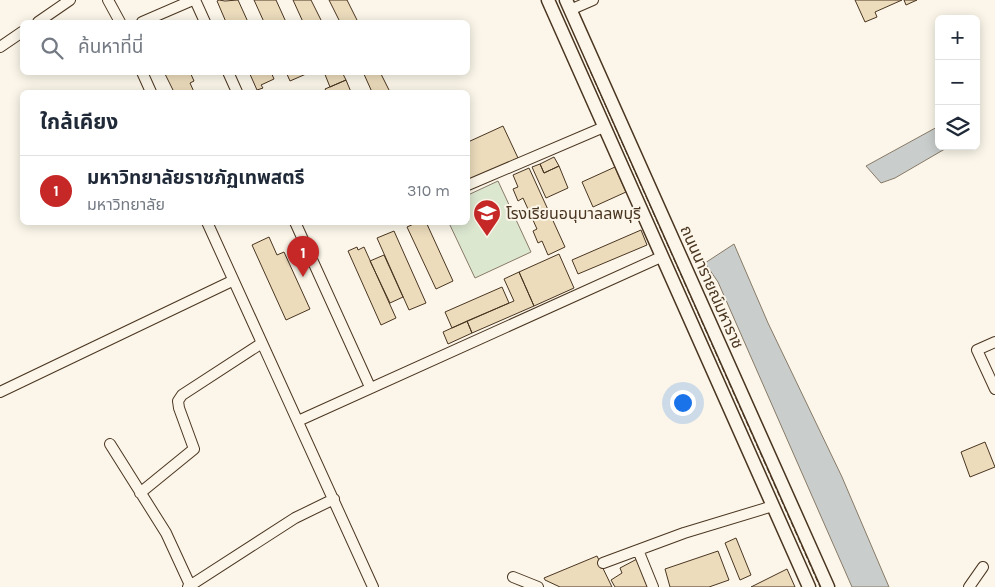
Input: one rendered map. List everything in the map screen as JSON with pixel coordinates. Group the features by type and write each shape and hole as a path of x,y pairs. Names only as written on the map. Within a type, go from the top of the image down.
{"main road":[{"path":"548,0 809,587"},
{"name":"ถนนนารายณ์มหาราช","path":"568,5 828,587"}],"street":[{"path":"41,20 70,0"},
{"path":"108,0 119,20"},
{"path":"147,20 194,0 205,20"},
{"path":"568,5 593,0"},
{"path":"0,47 20,33"},
{"path":"143,75 150,90"},
{"path":"229,75 236,90"},
{"path":"470,184 604,127"},
{"path":"208,225 232,281 373,587"},
{"path":"296,225 370,388"},
{"path":"298,421 661,257"},
{"path":"0,392 232,281"},
{"path":"995,342 977,350 995,389"},
{"path":"140,493 194,449 179,408 178,401 182,395 262,343"},
{"path":"110,444 166,533 189,586 295,518 334,499"},
{"path":"603,563 684,533 772,506"},
{"path":"638,550 652,587"},
{"path":"969,587 983,567"},
{"path":"512,577 538,587"}],"green space":[{"path":"498,181 531,252 475,278 450,225 470,225 470,194"}],"shaded area":[{"path":"935,128 935,150 943,150 895,178 881,183 866,166"},
{"path":"734,244 768,323 842,477 889,587 852,587 718,282 705,263"}],"building":[{"path":"238,0 247,20 225,20 217,1"},
{"path":"254,0 276,0 285,20 263,20"},
{"path":"293,0 311,0 321,20 302,20"},
{"path":"329,0 347,0 357,20 339,20"},
{"path":"855,0 902,0 875,12 877,17 865,22"},
{"path":"904,0 917,0 906,5"},
{"path":"166,75 191,75 194,81 190,83 193,90 173,90"},
{"path":"250,75 272,75 274,79 261,85 263,88 257,90"},
{"path":"287,75 304,75 290,81"},
{"path":"325,75 344,75 346,80 330,87"},
{"path":"364,75 382,75 389,90 371,90"},
{"path":"346,80 350,90 326,90"},
{"path":"503,126 518,158 470,181 470,141"},
{"path":"554,157 559,166 544,173 540,164"},
{"path":"540,164 544,173 559,166 568,188 546,198 532,167"},
{"path":"615,167 626,192 593,207 582,182"},
{"path":"529,168 565,247 548,255 542,241 538,243 533,231 537,229 523,198 518,201 513,189 518,187 513,175"},
{"path":"411,225 427,225 453,281 436,289 407,227"},
{"path":"641,230 647,245 578,274 572,260"},
{"path":"394,231 426,303 409,310 377,238"},
{"path":"269,237 277,255 284,252 310,309 286,320 252,245"},
{"path":"357,247 358,250 364,247 396,318 381,325 348,251"},
{"path":"559,254 574,288 534,306 519,272"},
{"path":"384,255 403,297 390,303 370,261"},
{"path":"519,272 534,306 472,333 467,321 514,301 504,279"},
{"path":"502,287 509,303 452,328 445,312"},
{"path":"467,321 472,333 448,344 443,332"},
{"path":"985,442 995,467 970,477 961,452"},
{"path":"736,538 751,575 740,580 725,543"},
{"path":"718,551 729,580 709,587 670,587 665,569"},
{"path":"597,556 612,587 560,587 544,578"},
{"path":"637,559 650,587 615,587 611,580 622,573 620,568"},
{"path":"787,569 795,587 751,587"}],"fence":[{"path":"587,64 820,587"}],"place":[{"name":"โรงเรียนอนุบาลลพบุรี","path":"487,237"},
{"name":"มหาวิทยาลัยราชภัฏเทพสตรี","path":"303,277"}]}
